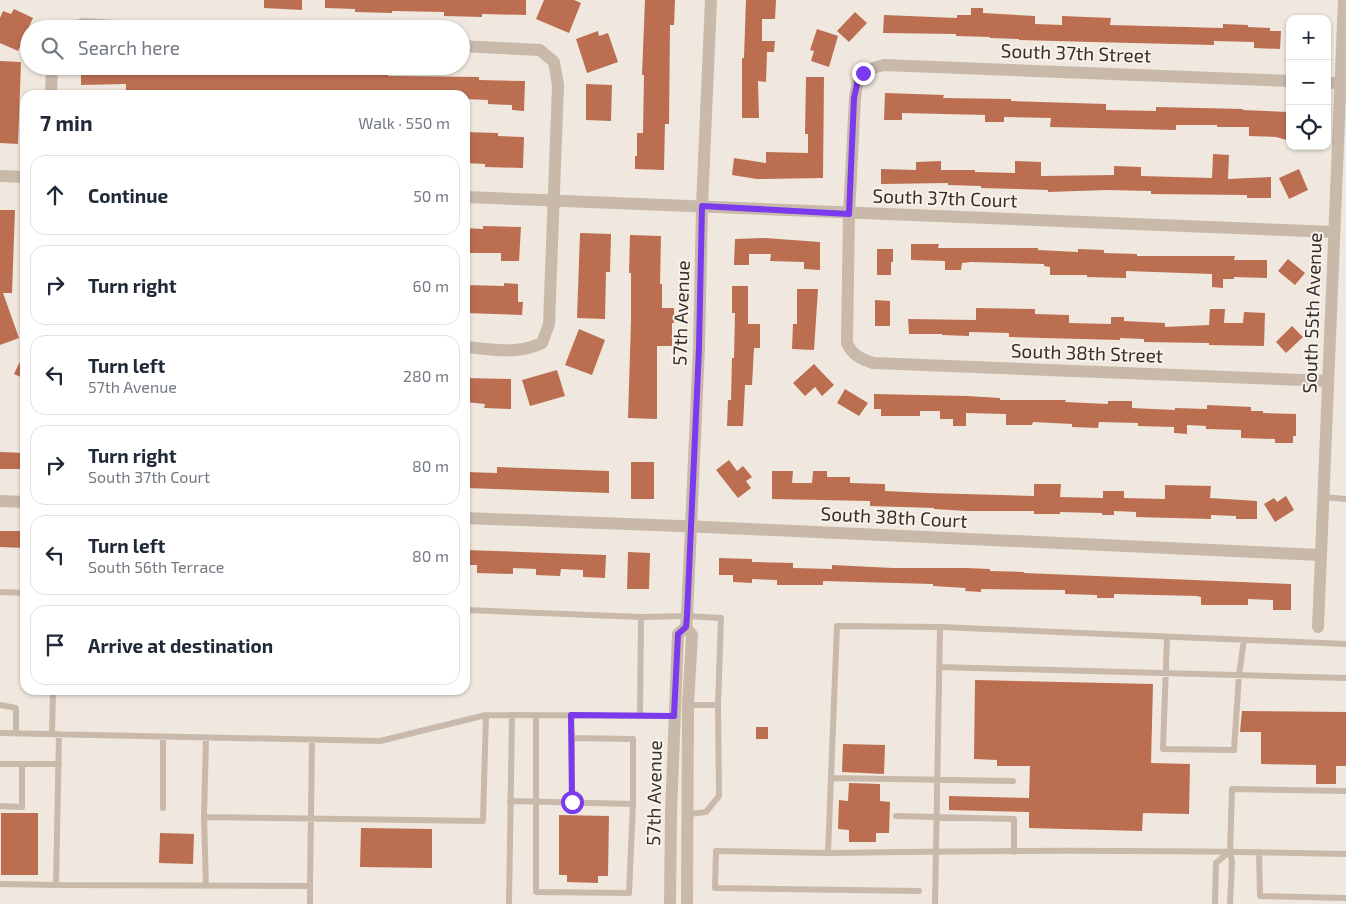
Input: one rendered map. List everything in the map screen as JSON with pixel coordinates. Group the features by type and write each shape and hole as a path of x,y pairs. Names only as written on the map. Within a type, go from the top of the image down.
{"street":[{"name":"57th Avenue","path":"687,904 688,705 692,635 687,622 711,0"},
{"name":"South 55th Avenue","path":"1318,627 1334,232 1334,83 1344,0"},
{"path":"470,46 540,50 554,62 558,85 549,324 542,343 529,349 519,351 470,348"},
{"name":"South 37th Street","path":"849,214 854,98 858,80 863,73 872,68 884,65 1286,81"},
{"path":"51,90 52,75"},
{"path":"0,176 20,177"},
{"name":"South 37th Court","path":"470,197 849,214 1334,232"},
{"name":"South 38th Street","path":"849,214 847,343 850,350 860,358 873,363 1328,381"},
{"path":"0,501 20,502"},
{"name":"South 38th Court","path":"470,518 1321,555"},
{"name":"57th Avenue","path":"670,904 674,716 678,634 687,622"}],"lane":[{"path":"1323,497 1346,499"},
{"path":"0,592 20,593"},
{"path":"470,610 641,617 687,622 721,618 718,705 719,796 706,812 688,814"},
{"path":"640,715 641,617"},
{"path":"828,854 837,626 940,627 1346,644"},
{"path":"935,904 940,627"},
{"path":"1167,637 1163,749 1234,750 1239,675 1244,640"},
{"path":"939,667 1346,678"},
{"path":"53,695 59,764 56,885"},
{"path":"688,705 718,705"},
{"path":"0,706 16,708 16,733"},
{"path":"0,733 380,741 486,715 674,716"},
{"path":"204,817 483,821 486,715"},
{"path":"509,904 512,715"},
{"path":"536,715 536,892 630,893 633,739 572,738"},
{"path":"571,715 572,802"},
{"path":"164,737 164,808"},
{"path":"206,738 204,817 206,886"},
{"path":"310,904 312,740"},
{"path":"0,764 59,764"},
{"path":"0,806 22,807 22,764"},
{"path":"831,778 1013,780"},
{"path":"1230,904 1232,789 1346,791"},
{"path":"510,801 633,804"},
{"path":"896,816 1014,819 1014,852"},
{"path":"919,891 715,888 716,851 828,854 1230,851 1346,854"},
{"path":"1216,904 1216,862 1230,851"},
{"path":"1259,852 1260,896 1346,898"},
{"path":"0,884 310,886"}],"building":[{"path":"264,0 302,0 302,10 264,8"},
{"path":"325,0 526,0 526,15 482,14 482,17 444,16 444,12 355,12 355,9 325,8"},
{"path":"544,0 574,0 581,3 569,33 536,19"},
{"path":"645,0 675,0 674,25 670,25 669,124 665,124 664,170 635,169 637,133 643,133 644,75 642,75"},
{"path":"746,0 776,0 775,19 762,19 762,41 775,41 774,52 767,52 766,82 758,81 759,118 742,118 742,58 744,58"},
{"path":"971,8 983,8 983,13 1035,16 1035,24 1062,25 1062,16 1111,18 1110,25 1223,28 1223,24 1248,25 1248,27 1270,28 1270,31 1281,31 1280,49 1254,48 1254,42 1214,41 1214,45 1019,40 956,36 956,34 883,33 884,15 957,18 957,15 971,15"},
{"path":"14,9 33,18 32,20 20,20 20,47 18,51 0,43 0,18 3,11 11,14"},
{"path":"855,12 867,23 849,42 837,31"},
{"path":"817,29 838,36 829,67 811,61 814,51 810,50"},
{"path":"598,31 599,36 608,33 618,62 587,73 576,39"},
{"path":"0,61 20,62 18,144 0,143"},
{"path":"81,75 388,75 479,77 479,80 525,81 524,111 512,110 512,105 488,104 488,100 470,99 470,90 126,90 126,84 81,85"},
{"path":"806,77 824,77 823,178 757,179 732,175 734,158 766,163 766,152 808,153 808,134 805,134"},
{"path":"586,84 612,85 611,121 586,120"},
{"path":"885,93 944,95 943,98 1011,99 1011,101 1106,104 1106,110 1156,111 1156,107 1243,109 1286,112 1286,140 1276,137 1249,136 1249,127 1217,127 1217,125 1176,125 1176,130 1050,127 1051,118 1004,117 1004,122 985,122 985,115 902,113 902,120 884,120"},
{"path":"470,132 498,133 498,136 524,137 523,168 485,167 485,164 470,163"},
{"path":"1213,154 1229,155 1228,179 1271,177 1271,198 1247,198 1247,195 1151,194 1151,191 1048,192 1048,190 981,188 981,186 948,185 948,183 881,184 881,169 916,170 916,162 941,161 941,170 1015,173 1015,161 1041,162 1041,176 1114,175 1114,166 1141,167 1141,176 1212,178"},
{"path":"1299,169 1308,190 1289,199 1279,178"},
{"path":"0,210 15,210 12,293 3,293 19,338 0,345"},
{"path":"483,226 521,227 519,261 501,261 501,253 470,253 470,228 483,229"},
{"path":"580,233 611,234 610,272 606,272 605,319 577,318"},
{"path":"630,235 661,236 660,284 662,284 662,308 674,308 672,346 657,346 657,419 628,418 631,321"},
{"path":"765,238 820,242 820,270 804,269 804,262 770,261 771,254 749,254 749,265 734,265 735,239"},
{"path":"911,244 939,244 938,248 1038,248 1038,250 1078,252 1078,249 1104,250 1104,253 1137,254 1137,256 1235,256 1234,260 1267,260 1267,278 1234,277 1234,279 1223,279 1223,288 1212,287 1212,274 1126,271 1126,278 1087,277 1087,275 1050,275 1050,267 1044,266 1044,264 971,262 962,263 961,270 945,270 945,261 911,260"},
{"path":"877,249 893,249 891,275 877,275"},
{"path":"1288,259 1305,273 1295,285 1278,271"},
{"path":"504,283 518,284 518,302 523,302 522,315 470,313 470,285 504,286"},
{"path":"732,286 748,286 748,324 760,324 760,348 754,348 752,385 745,385 743,426 727,426 728,400 731,400 732,358 734,358 735,313 732,313"},
{"path":"797,289 818,289 814,350 792,349 793,324 797,324"},
{"path":"875,300 890,301 890,326 875,326"},
{"path":"976,308 1035,309 1035,314 1069,315 1069,323 1111,324 1111,317 1124,317 1124,321 1165,323 1165,327 1209,325 1210,309 1225,309 1224,323 1243,323 1244,312 1265,313 1264,346 1144,342 1144,339 1120,338 1120,340 1009,337 1009,333 969,332 969,336 909,334 908,319 976,320"},
{"path":"1292,326 1303,337 1286,353 1276,342"},
{"path":"579,329 605,340 592,375 565,365"},
{"path":"20,361 20,377 14,374"},
{"path":"814,364 834,385 822,396 815,387 805,396 793,383"},
{"path":"557,370 565,396 530,406 522,380"},
{"path":"470,378 511,379 511,409 484,408 485,404 470,402"},
{"path":"845,389 868,403 859,416 837,403"},
{"path":"874,394 967,396 1000,398 1000,400 1066,400 1065,402 1108,404 1108,401 1132,401 1132,408 1175,410 1175,408 1207,409 1207,405 1251,407 1251,411 1263,411 1263,413 1296,414 1296,436 1293,436 1293,443 1275,443 1275,439 1241,438 1241,430 1206,429 1206,426 1187,425 1187,434 1174,433 1174,427 1138,426 1138,423 1099,422 1098,428 1072,427 1072,424 1033,422 1032,425 1006,425 1006,414 966,413 966,426 953,426 953,419 940,419 940,411 920,411 920,416 881,416 881,409 874,409"},
{"path":"0,452 20,453 20,469 0,469"},
{"path":"729,460 737,471 743,466 752,477 746,481 751,488 738,498 716,470"},
{"path":"631,462 654,462 654,499 631,499"},
{"path":"497,467 609,471 609,493 470,488 470,472 497,473"},
{"path":"772,471 793,471 792,483 812,483 813,471 827,471 827,477 850,477 850,483 885,484 885,491 928,493 1034,496 1034,484 1061,484 1060,497 1103,498 1103,491 1124,491 1124,498 1165,499 1165,485 1211,486 1210,498 1257,501 1257,519 1236,519 1236,516 1211,515 1211,519 1136,517 1136,512 1114,511 1114,515 1060,512 1060,514 1034,514 1034,511 967,511 870,506 870,501 772,499"},
{"path":"1286,496 1294,510 1275,522 1264,504 1274,498 1277,502"},
{"path":"0,531 20,531 20,548 0,547"},
{"path":"470,550 606,555 605,578 583,577 583,570 561,569 560,576 536,575 536,569 513,568 513,574 477,573 477,565 470,565"},
{"path":"628,552 650,553 649,589 627,589"},
{"path":"719,558 752,559 752,562 793,563 793,568 832,569 832,565 893,568 966,568 1024,573 1291,584 1291,610 1273,610 1273,600 1248,599 1248,605 1201,605 1201,597 1197,596 1114,594 1114,598 1097,598 1097,595 1065,594 1065,590 981,589 981,592 965,591 966,588 933,586 933,584 823,581 823,585 777,585 777,580 752,579 752,583 733,582 733,575 719,575"},
{"path":"975,680 1153,684 1151,763 1190,764 1189,814 1143,813 1142,831 1029,828 1029,812 949,810 949,796 1029,798 1030,766 997,766 997,760 974,759"},
{"path":"1242,711 1346,712 1346,766 1336,766 1336,784 1316,784 1316,765 1261,764 1261,732 1240,732"},
{"path":"756,727 768,727 768,739 756,739"},
{"path":"843,744 885,745 884,774 842,772"},
{"path":"849,783 880,784 880,801 890,802 889,833 876,833 876,842 849,842 849,830 838,829 839,800 848,801"},
{"path":"1,813 38,813 38,875 1,875"},
{"path":"559,815 609,816 608,876 598,876 598,883 567,882 567,875 559,875"},
{"path":"361,828 432,829 432,868 360,867"},
{"path":"160,833 194,834 193,864 159,863"}],"route":[{"path":"572,802 571,715 674,716 678,634 686,627 687,616 699,348 702,206 849,214 854,136 854,98 858,80 863,73"}]}
